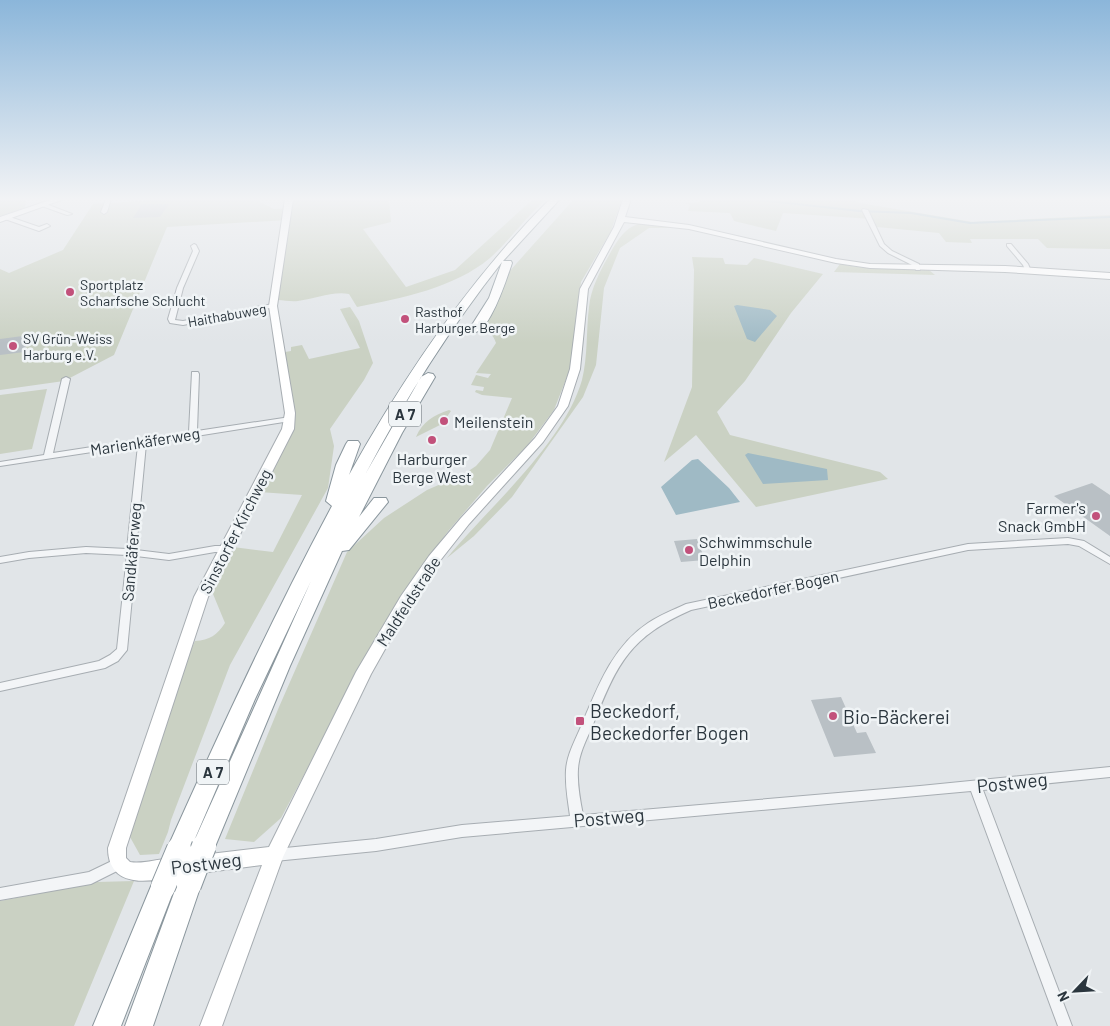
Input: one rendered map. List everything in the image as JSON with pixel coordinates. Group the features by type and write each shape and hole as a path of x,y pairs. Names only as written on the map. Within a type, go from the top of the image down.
{"highway":[{"name":"A 7","path":"107,1026 163,887 246,695 324,534 388,418 424,362 453,320 515,247"},
{"name":"A 7","path":"139,1026 204,846 320,576 372,474 416,396 505,259 517,247"},
{"path":"471,278 505,259"},
{"path":"476,328 495,298 505,259"},
{"path":"324,534 344,465 354,444"},
{"path":"320,576 380,502"}],"street":[{"name":"Haithabuweg","path":"194,247 196,251 178,294 171,319 172,322 181,323 273,306"},
{"name":"Sinstorfer Kirchweg","path":"117,860 117,848 201,598 288,429 290,418 273,306 281,247"},
{"name":"Maldfeldstraße","path":"211,1026 275,855 364,672 406,600 434,559 465,521 539,440 563,406 575,369 584,289 607,247"},
{"path":"777,247 856,265 1110,276"},
{"path":"885,247 894,254 917,265 918,269"},
{"path":"1011,247 1026,265 1028,271"},
{"path":"193,434 195,374"},
{"path":"48,456 66,379"},
{"name":"Marienkäferweg","path":"0,464 290,418"},
{"name":"Sandkäferweg","path":"0,686 101,665 114,658 122,648 142,442"},
{"name":"Beckedorfer Bogen","path":"577,820 573,784 574,762 601,692 615,663 636,638 651,624 670,614 689,607 968,547 1068,541 1081,543 1110,561"},
{"path":"0,560 29,555 86,550 130,552 148,556 169,557 225,549"},
{"name":"Postweg","path":"117,860 123,869 132,872 376,845 462,831 975,786 1110,772"},
{"path":"975,786 1065,1026"},
{"path":"0,894 91,878 117,860"}],"shaded area":[{"path":"65,247 159,247 114,355 64,381 0,390 0,269 9,273 63,250"},
{"path":"285,247 376,247 406,287 455,270 480,247 501,247 490,258 460,277 427,290 392,300 357,307 349,294 343,293 298,301 278,300"},
{"path":"531,247 602,247 581,282 570,369 554,410 527,446 487,486 449,530 415,576 360,670 281,818 254,842 225,839 279,707 347,552 384,518 427,490 464,474 476,466 490,450 512,398 482,395 475,392 476,390 483,391 484,387 471,385 476,375 488,378 491,374 476,373 496,343 484,322 507,274"},
{"path":"614,247 622,247 604,288 596,365 583,397 512,497 474,536 447,558 524,474 559,427 573,404 582,380 585,362 590,299"},
{"path":"1046,247 1110,247 1110,249"},
{"path":"692,257 723,258 725,264 747,265 754,258 823,274 791,313 745,381 717,412 730,435 880,472 888,479 756,507 696,435 664,462 692,387 694,270"},
{"path":"840,264 857,267 929,270 935,275 834,272"},
{"path":"350,307 359,321 373,363 364,380 330,429 334,446 328,488 230,665 159,854 140,855 130,837 188,657 195,641 213,636 225,623 213,590 233,547 273,552 302,495 259,492 294,427 295,414 285,352 291,351 291,347 302,345 309,359 360,348 340,309"},
{"path":"47,389 32,449 0,454 0,395"},
{"path":"449,410 451,411 442,424 416,437 429,420"},
{"path":"134,881 74,1026 0,1026 0,901 97,882"}],"water":[{"path":"734,306 770,310 777,316 755,342 747,339"},
{"path":"748,453 827,469 828,480 763,484 745,455"},
{"path":"698,459 729,488 740,502 676,515 661,487 692,460"}],"building":[{"name":"SV Grün-Weiss Harburg e.V.","path":"30,335 24,352 0,355 0,339"},
{"name":"Farmer's Snack GmbH","path":"1092,483 1110,495 1110,536 1054,496"},
{"name":"Schwimmschule Delphin","path":"697,539 705,560 681,562 674,541"},
{"name":"Bio-Bäckerei","path":"841,697 857,733 866,732 876,753 834,757 811,700"}],"place":[{"name":"Sportplatz Scharfsche Schlucht","path":"70,292"},
{"name":"Rasthof Harburger Berge","path":"405,319"},
{"name":"SV Grün-Weiss Harburg e.V.","path":"13,346"},
{"name":"Meilenstein","path":"444,421"},
{"name":"Harburger Berge West","path":"432,440"},
{"name":"Farmer's Snack GmbH","path":"1096,516"},
{"name":"Schwimmschule Delphin","path":"689,550"},
{"name":"Bio-Bäckerei","path":"833,716"},
{"name":"Beckedorf, Beckedorfer Bogen","path":"580,721"}]}
